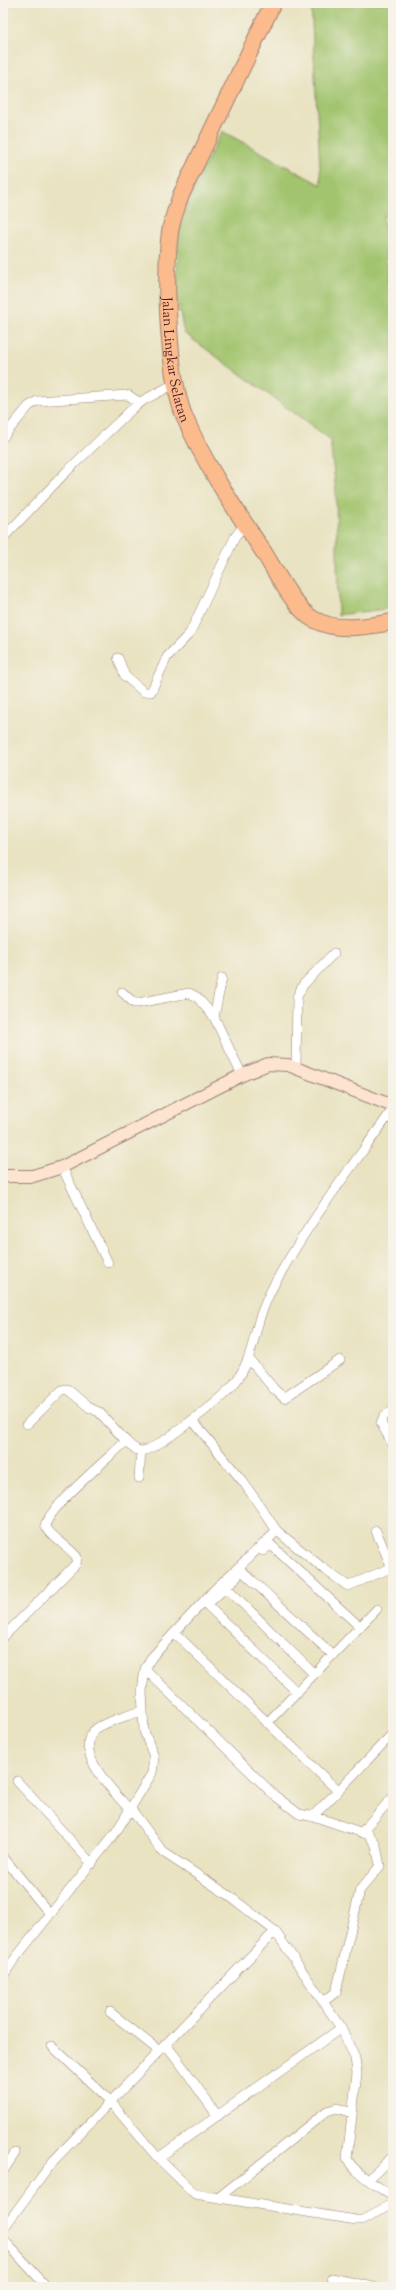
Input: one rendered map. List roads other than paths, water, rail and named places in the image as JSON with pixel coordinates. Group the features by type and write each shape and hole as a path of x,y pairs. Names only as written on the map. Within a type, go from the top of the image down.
{"highway":[{"name":"Jalan Lingkar Selatan","path":"273,3 181,195 173,220 168,261 168,297 176,383 184,417 205,458 245,524 300,608 312,619 326,625 348,628 393,622"}],"street":[{"path":"3,538 72,465 140,403 176,383"},
{"path":"3,437 25,411 37,401 128,395 140,403"},
{"path":"118,658 125,676 144,692 151,692 168,658 190,633 235,537 245,524"},
{"path":"296,1067 297,997 303,985 334,953"},
{"path":"214,1017 222,978"},
{"path":"122,992 134,1002 138,1003 190,993 197,997 214,1017 242,1075"},
{"path":"3,1176 33,1176 62,1167 242,1075 268,1064 296,1067 393,1108 321,1209 278,1276 260,1317 249,1359 234,1384 216,1402 159,1443 141,1451 126,1441 99,1412 90,1408 67,1389 62,1390 27,1424"},
{"path":"62,1167 108,1263"},
{"path":"249,1359 274,1390 284,1398 340,1360"},
{"path":"393,1411 384,1416 382,1423 393,1445"},
{"path":"192,1420 244,1483 277,1531 324,1569 348,1586 392,1567 376,1531"},
{"path":"3,1637 76,1564 77,1557 72,1551 49,1533 46,1526 47,1520 126,1441"},
{"path":"139,1478 141,1451"},
{"path":"175,1634 215,1589 277,1531"},
{"path":"3,1976 50,1914 92,1864 131,1809 154,1765 154,1757 144,1732 142,1691 145,1669 151,1658 175,1634 270,1544 360,1627"},
{"path":"242,1571 332,1655"},
{"path":"226,1587 314,1674"},
{"path":"207,1604 297,1692"},
{"path":"267,1723 377,1609"},
{"path":"175,1634 338,1791"},
{"path":"145,1669 274,1795 300,1814 312,1816 369,1835"},
{"path":"143,1710 98,1727 90,1738 89,1746 93,1767 131,1809 163,1852 228,1895 274,1931 324,2002 341,2028 355,2058 357,2073 347,2158 349,2164 393,2197"},
{"path":"312,1816 393,1733"},
{"path":"17,1781 92,1864"},
{"path":"324,2002 336,1992 360,1890 380,1866 376,1845 365,1828 393,1797"},
{"path":"3,1857 50,1914"},
{"path":"3,2229 54,2160 109,2100 274,1931"},
{"path":"110,2012 183,2064 203,2097 218,2116"},
{"path":"158,2158 341,2028"},
{"path":"52,2046 109,2100 158,2158 194,2194 356,2220 363,2220 393,2203"},
{"path":"218,2198 327,2111 337,2108 352,2113"},
{"path":"3,2171 15,2153"},
{"path":"369,2179 393,2156"},
{"path":"3,2239 42,2285"},
{"path":"332,2278 373,2287"}]}
